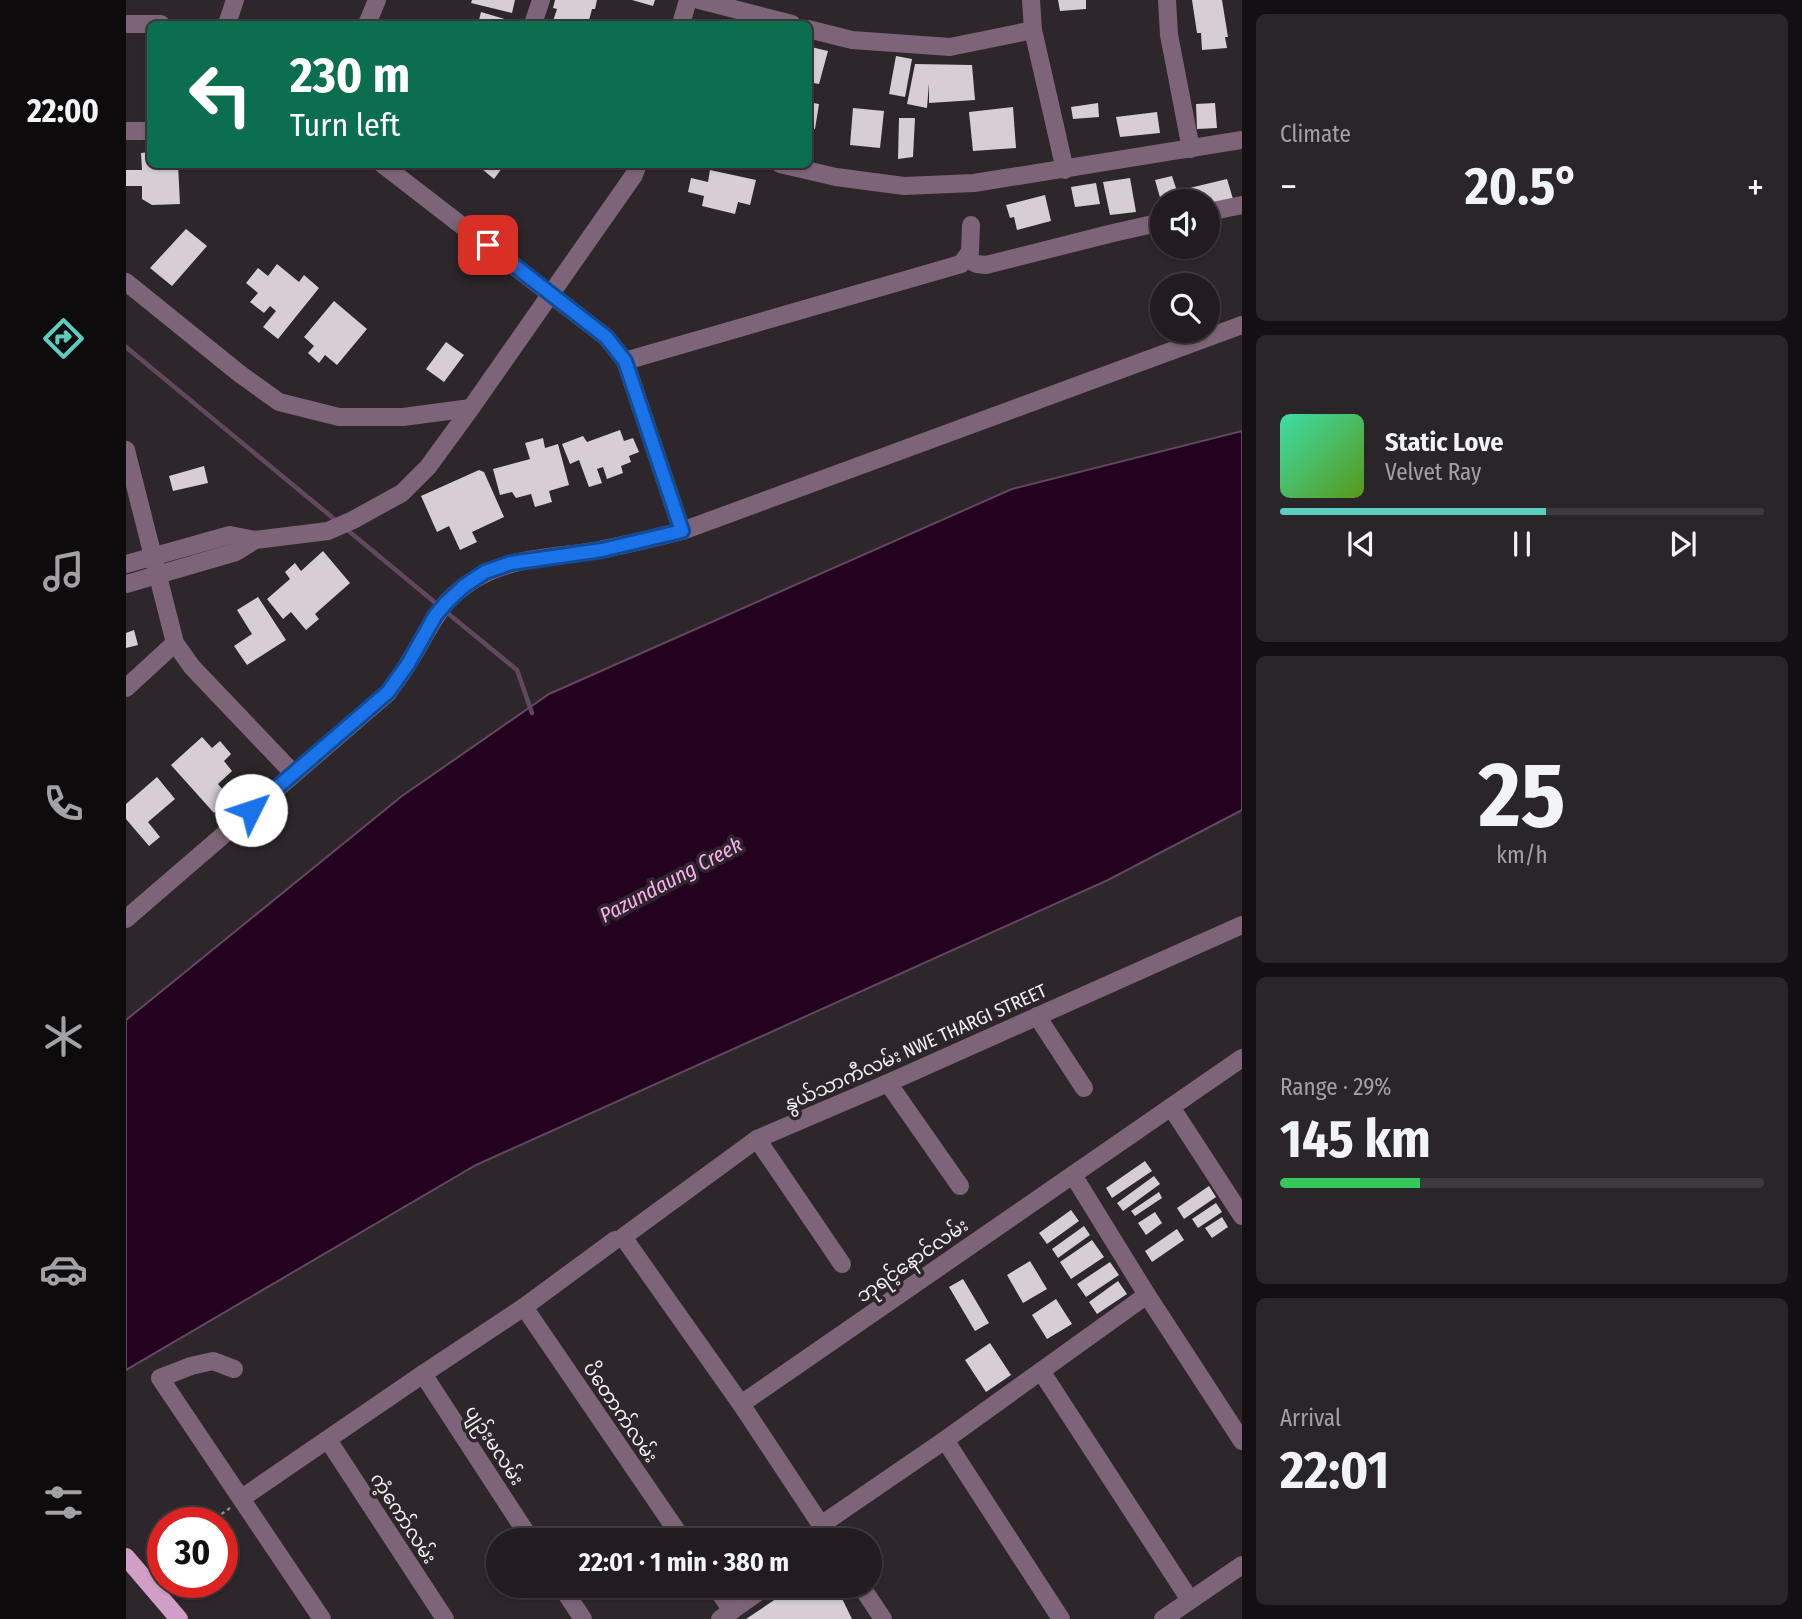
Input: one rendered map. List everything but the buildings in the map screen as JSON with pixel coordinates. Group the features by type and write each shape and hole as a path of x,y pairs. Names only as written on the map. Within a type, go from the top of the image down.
{"main road":[{"path":"126,1557 179,1619"}],"street":[{"path":"228,21 235,0"},
{"path":"368,21 377,0"},
{"path":"534,21 541,0"},
{"path":"682,21 688,0"},
{"path":"699,0 780,21"},
{"path":"1031,0 1034,30 1065,170"},
{"path":"1167,0 1169,35 1191,149"},
{"path":"126,24 147,24"},
{"path":"812,30 852,40 950,47 1034,30"},
{"path":"126,131 147,131"},
{"path":"797,168 836,177 905,186 974,183 1242,140"},
{"path":"387,168 606,337 625,361 682,531"},
{"path":"126,564 230,535 255,540 328,531 402,493 428,467 471,408 637,168"},
{"path":"1220,210 1242,205"},
{"path":"625,361 961,264 970,251 971,225"},
{"path":"966,259 985,265 1150,225"},
{"path":"126,282 279,402 339,418 403,417 471,408"},
{"path":"126,919 388,692 408,664 435,616 464,586 485,572 511,563 602,550 682,531 1242,325"},
{"path":"126,450 132,500 152,557 174,643 192,667 293,773"},
{"path":"126,584 236,552 255,540"},
{"path":"126,688 174,643"},
{"name":"နွယ်သာကီလမ်း NWE THARGI STREET","path":"242,1499 524,1307 757,1139 1242,925"},
{"path":"1037,1016 1084,1087"},
{"name":"ဘုရင့်နောင်လမ်း","path":"741,1404 1242,1058"},
{"path":"888,1083 960,1186"},
{"path":"1171,1107 1242,1216"},
{"path":"757,1139 842,1264"},
{"path":"1073,1175 1242,1441"},
{"path":"619,1238 741,1404 823,1528"},
{"path":"832,1528 945,1440 1147,1295"},
{"name":"ပိတောက်လမ်း","path":"524,1307 675,1528"},
{"path":"234,1369 213,1361 160,1378 322,1619"},
{"path":"1041,1371 1190,1601"},
{"name":"ပျဉ်းမလမ်း","path":"423,1374 523,1528"},
{"name":"ကံ့ကော်လမ်း","path":"328,1440 445,1619"},
{"path":"945,1440 1061,1619"},
{"path":"1163,1619 1242,1565"},
{"path":"569,1598 583,1619"},
{"path":"720,1598 726,1615 750,1598"},
{"path":"869,1598 883,1619"}],"path":[{"path":"231,1507 242,1499"}],"water":[{"name":"Pazundaung Creek","path":"1242,431 1242,810 1108,880 476,1165 126,1370 126,1020 402,796 549,694 1012,489"}],"waterway":[{"path":"126,347 339,523"},
{"path":"345,528 438,605"},
{"path":"445,611 517,670 532,713"}],"route":[{"path":"251,810 388,692 408,664 435,616 464,586 485,572 511,563 602,550 682,531 625,361 606,337 488,245"}]}
